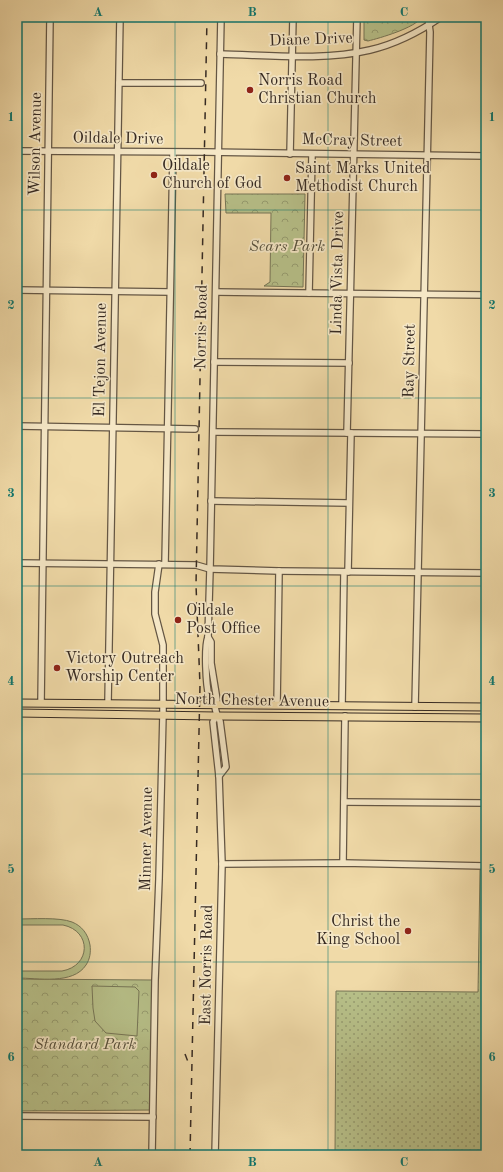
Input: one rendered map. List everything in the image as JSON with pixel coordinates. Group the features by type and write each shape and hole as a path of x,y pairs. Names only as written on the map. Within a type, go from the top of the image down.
{"main road":[{"name":"North Chester Avenue","path":"17,702 486,707"},
{"path":"345,716 347,711 363,706"},
{"name":"North Chester Avenue","path":"17,713 486,718"}],"street":[{"name":"Wilson Avenue","path":"41,703 46,427 50,17"},
{"name":"El Tejon Avenue","path":"108,703 120,17"},
{"name":"Norris Road","path":"215,705 210,697 206,664 206,643 208,637 210,569 221,17"},
{"path":"290,154 293,17"},
{"name":"Linda Vista Drive","path":"342,706 346,572 350,503 349,363 357,17"},
{"name":"Ray Street","path":"415,706 428,155 428,17"},
{"name":"Diane Drive","path":"220,54 292,56 356,53 398,41 442,17"},
{"path":"119,83 202,84"},
{"name":"Oildale Drive","path":"17,151 173,153 218,152"},
{"name":"McCray Street","path":"218,152 486,156"},
{"name":"Minner Avenue","path":"152,1155 155,980 163,704 163,645 155,614 155,592 162,564 167,428 173,153"},
{"path":"309,293 312,154"},
{"path":"17,290 170,292"},
{"path":"216,292 486,295"},
{"path":"214,362 349,363"},
{"path":"17,426 195,429"},
{"path":"213,432 486,434"},
{"path":"211,501 350,503"},
{"path":"17,563 196,565 210,569 279,571 486,573"},
{"path":"277,705 279,571"},
{"name":"East Norris Road","path":"215,705 216,716 213,722 219,776 222,864 215,1155"},
{"name":"East Norris Road","path":"216,716 220,721 226,767 219,776"},
{"path":"343,864 345,716"},
{"path":"344,802 486,803"},
{"path":"222,864 486,866"},
{"path":"17,1116 153,1117"}],"green space":[{"path":"364,17 422,17 405,29 368,41 364,40"},
{"name":"Sears Park","path":"225,194 305,194 303,287 264,286 270,282 271,213 226,213"},
{"path":"480,870 486,870 486,1155 335,1155 336,991 478,992"},
{"path":"17,919 60,919 72,922 82,928 88,937 90,945 90,955 86,965 80,971 64,978 17,978 17,971 62,971 72,968 83,956 84,948 83,941 79,934 72,928 63,925 17,925"},
{"name":"Standard Park","path":"17,979 153,980 154,1110 17,1111"},
{"path":"92,986 135,987 139,991 137,1036 106,1033 95,1021"}],"railway":[{"path":"190,1155 200,685 196,585 207,17"},
{"path":"185,1054 190,1067"}],"place":[{"name":"Norris Road Christian Church","path":"250,90"},
{"name":"Oildale Church of God","path":"154,175"},
{"name":"Saint Marks United Methodist Church","path":"287,178"},
{"name":"Oildale Post Office","path":"178,620"},
{"name":"Victory Outreach Worship Center","path":"57,668"},
{"name":"Christ the King School","path":"408,931"}]}
